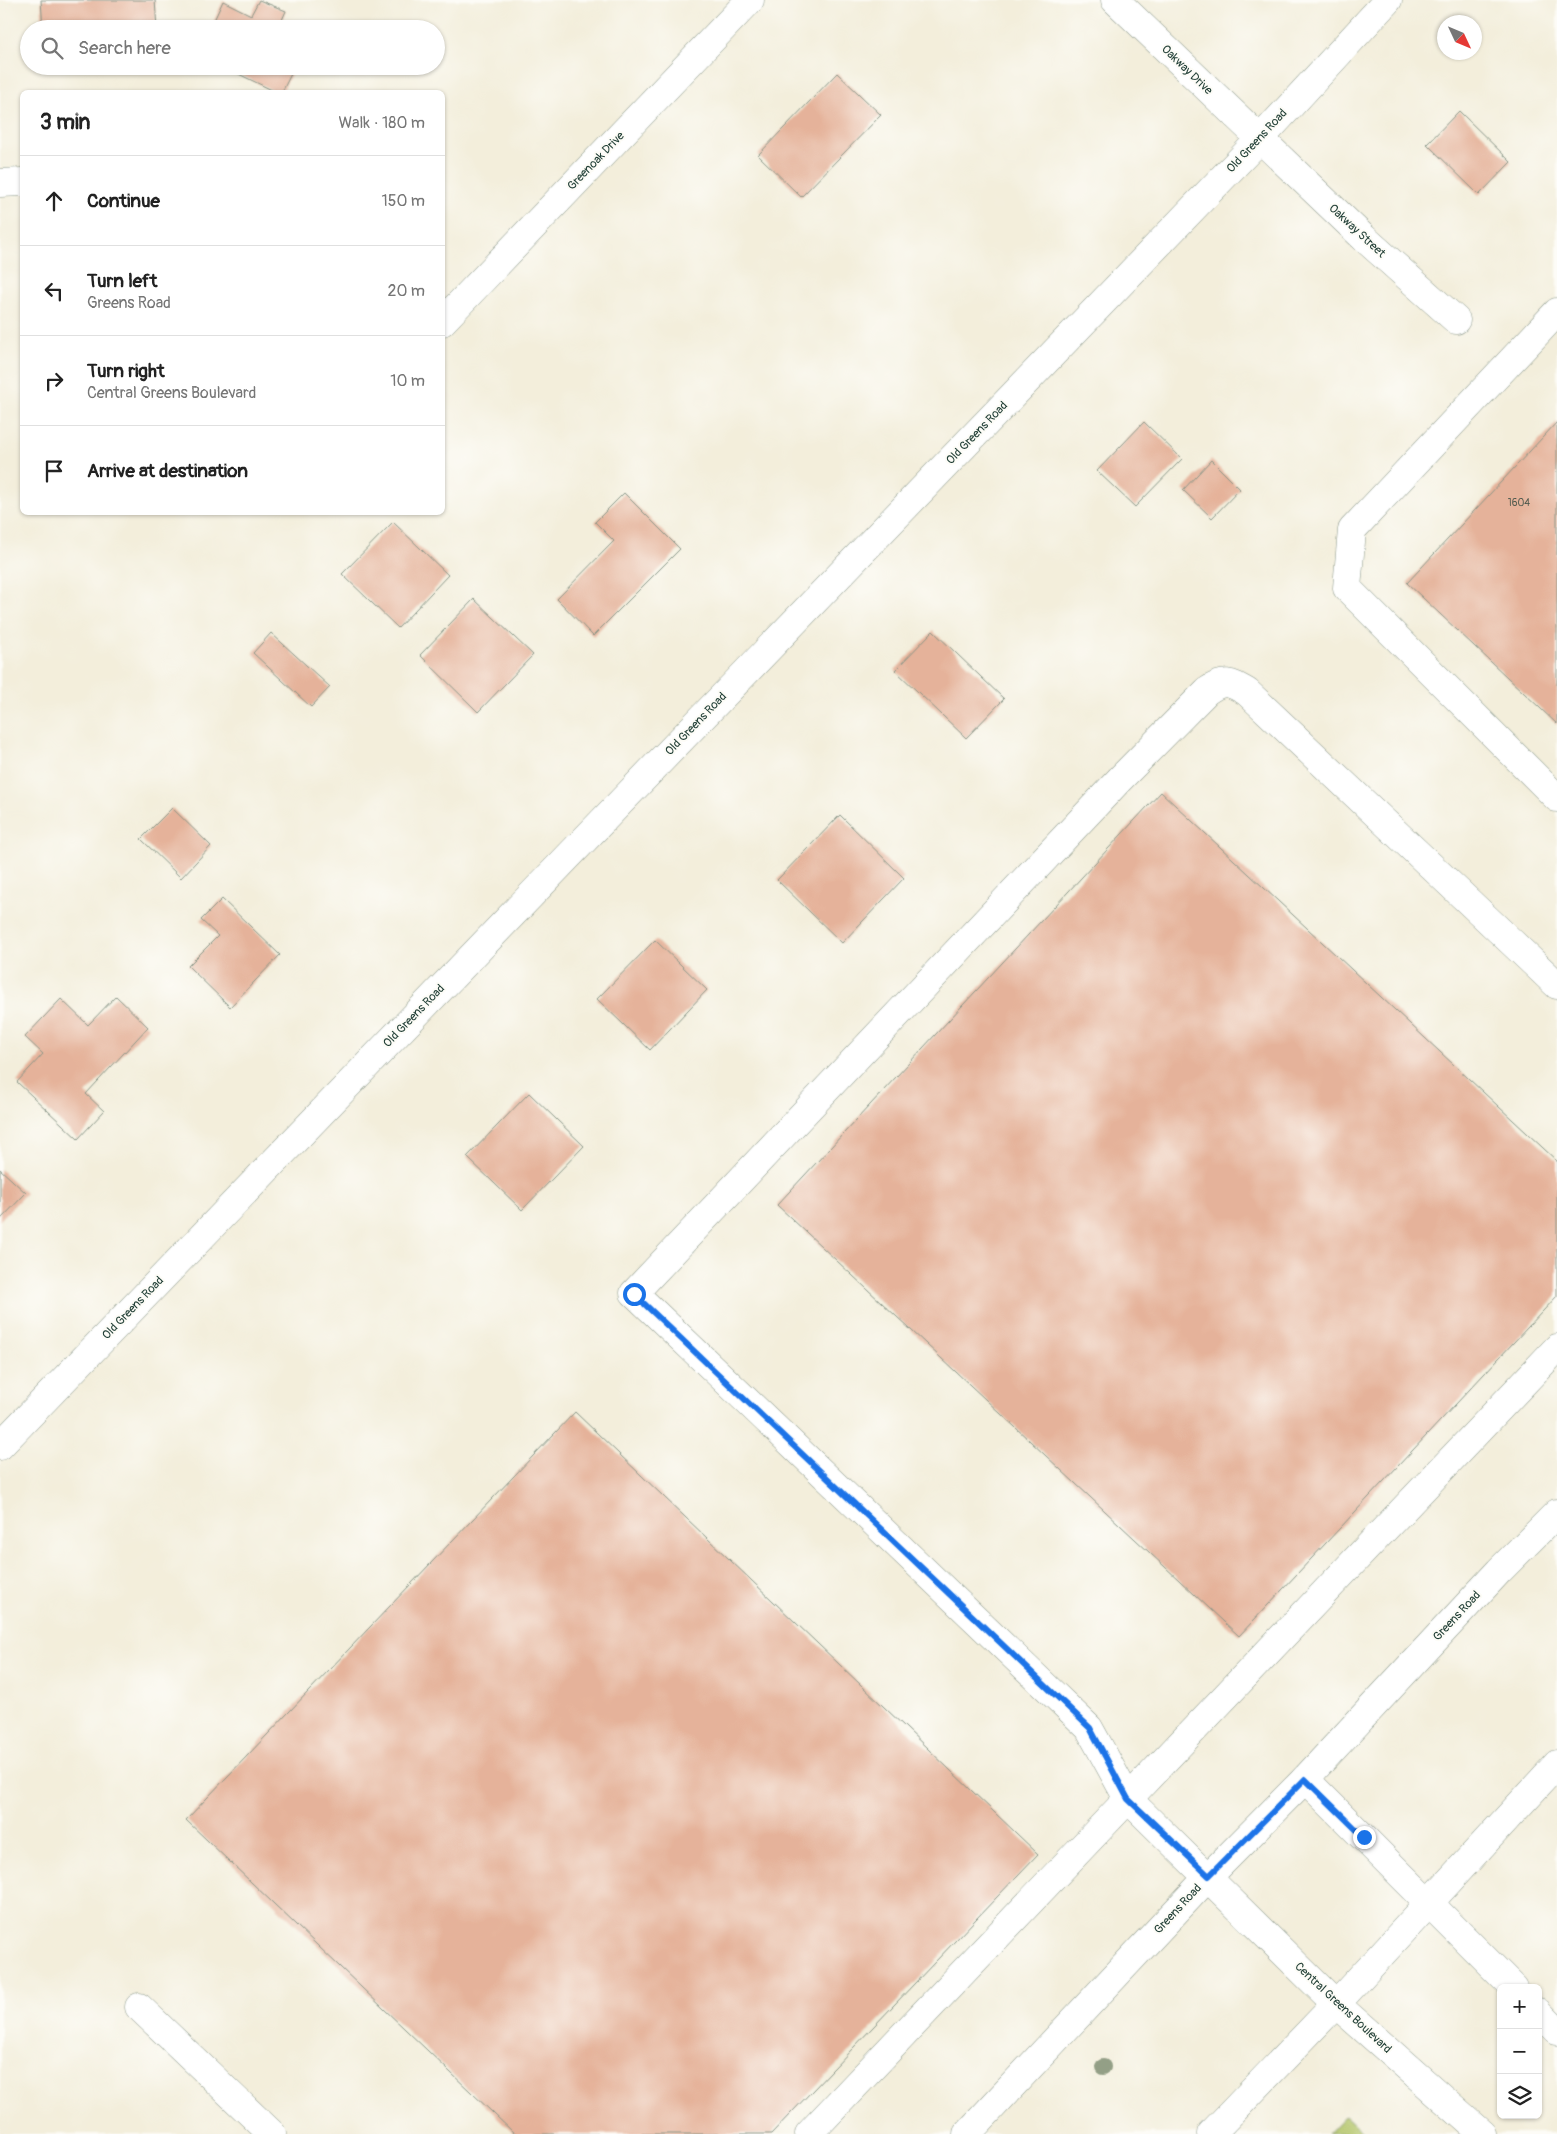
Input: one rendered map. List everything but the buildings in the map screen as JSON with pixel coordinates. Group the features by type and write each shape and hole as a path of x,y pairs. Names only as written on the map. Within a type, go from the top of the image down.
{"street":[{"name":"Greenoak Drive","path":"445,319 750,0"},
{"name":"Oakway Drive","path":"1115,0 1260,139"},
{"name":"Old Greens Road","path":"0,1446 1260,139 1388,0"},
{"name":"Oakway Street","path":"1260,139 1364,238 1456,320"},
{"path":"0,183 20,182"},
{"path":"1557,312 1352,530 1347,588 1557,798"},
{"name":"Central Greens Boulevard","path":"1483,2134 1336,2004 1209,1876 1128,1799 1090,1728 634,1294 1120,779 1207,691 1218,683 1232,683 1247,692 1557,985"},
{"path":"809,2134 1557,1348"},
{"name":"Greens Road","path":"966,2134 1209,1876 1305,1779 1557,1513"},
{"path":"1211,2134 1336,2004 1557,1764"},
{"path":"1305,1779 1510,1984"},
{"path":"139,2007 272,2134"},
{"path":"1542,2016 1557,2031"}],"green space":[{"path":"1345,2115 1366,2134 1327,2134"}],"route":[{"path":"634,1294 1090,1728 1128,1799 1209,1876 1305,1779 1364,1837"}]}
